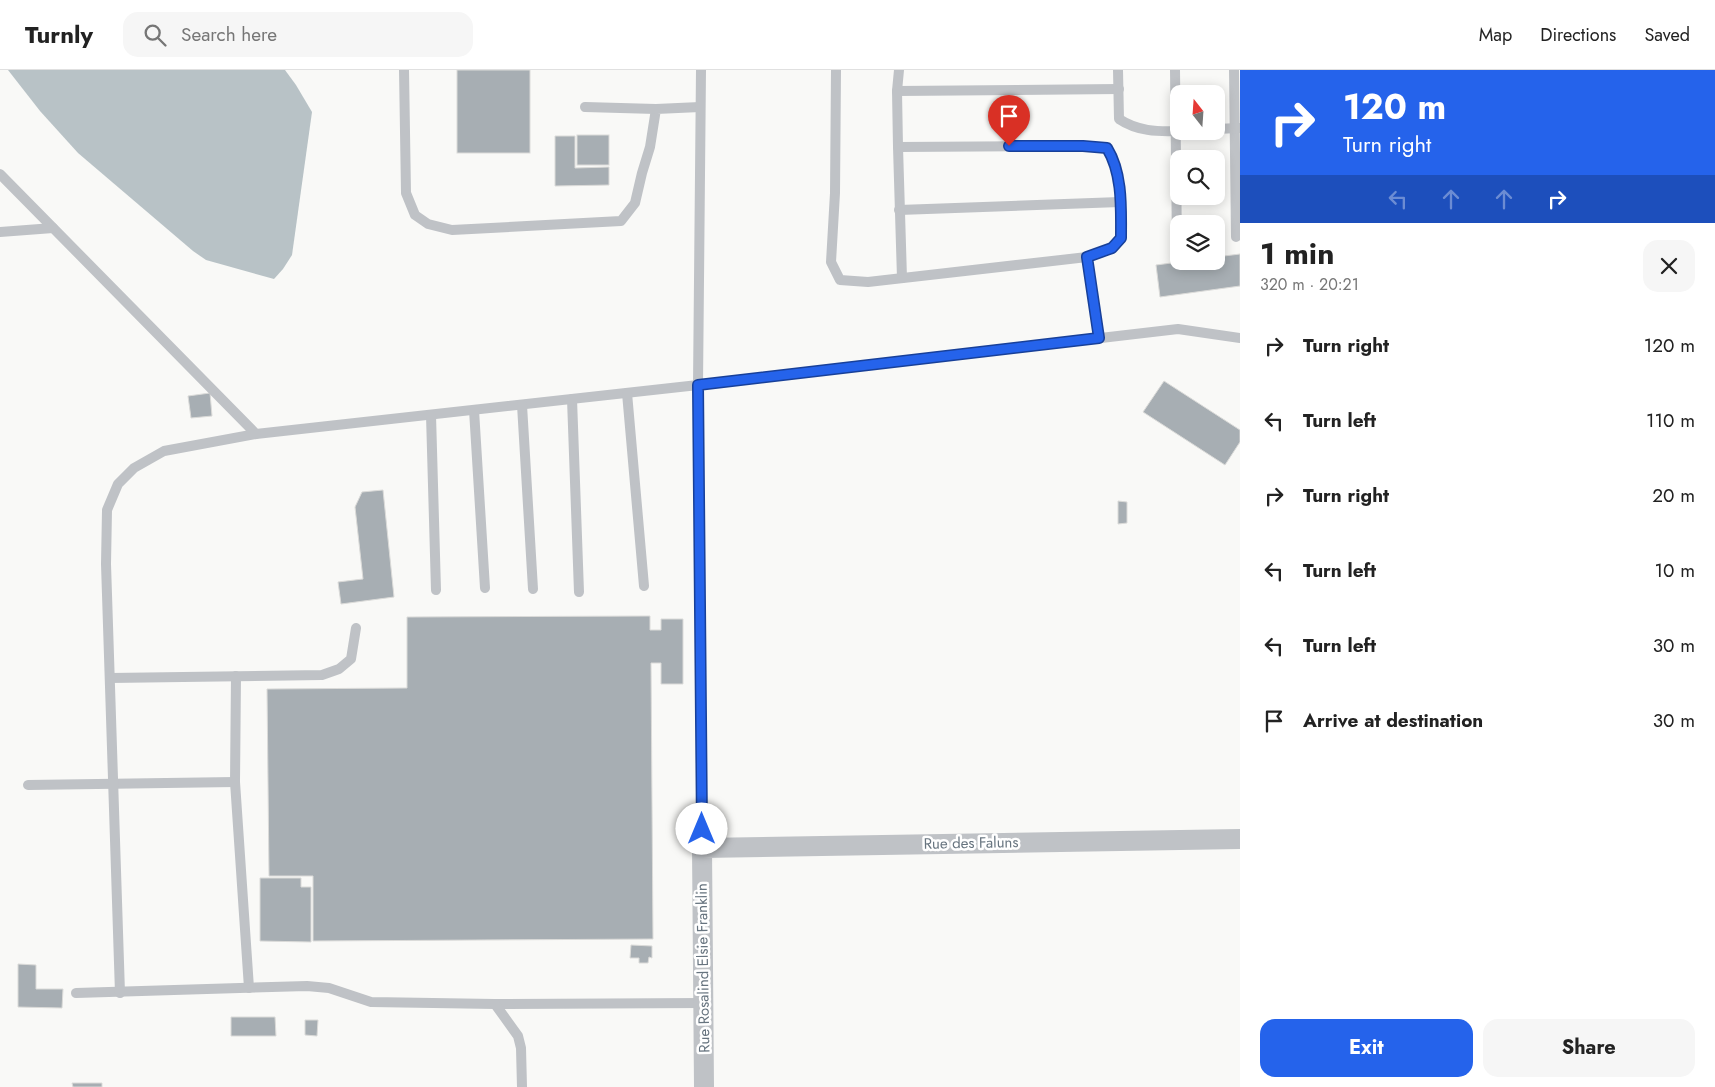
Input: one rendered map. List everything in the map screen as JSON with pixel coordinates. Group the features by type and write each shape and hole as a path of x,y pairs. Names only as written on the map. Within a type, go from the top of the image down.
{"street":[{"name":"Rue des Faluns","path":"702,848 1240,838"},
{"name":"Rue Rosalind Elsie Franklin","path":"702,848 704,1087"}],"lane":[{"path":"404,70 406,193 415,215 428,224 452,230 621,221 635,203 650,147 656,108"},
{"path":"701,70 698,385 702,848"},
{"path":"836,70 835,193 831,262 840,280 868,282 1087,257 1112,248 1121,238 1120,202 1115,160 1107,148 1083,146 898,146"},
{"path":"898,70 899,210 902,278"},
{"path":"1118,70 1119,119 1131,127 1170,131"},
{"path":"1175,70 1175,85"},
{"path":"1234,70 1237,128 1236,237"},
{"path":"897,91 1118,89"},
{"path":"584,107 700,107"},
{"path":"1177,140 1177,215"},
{"path":"0,174 256,434"},
{"path":"899,210 1120,202"},
{"path":"0,232 54,228"},
{"path":"1087,257 1099,338"},
{"path":"120,993 106,564 107,510 118,484 134,468 164,451 256,434 1178,329 1240,338"},
{"path":"627,393 644,586"},
{"path":"572,399 579,592"},
{"path":"522,404 533,589"},
{"path":"474,410 485,588"},
{"path":"431,415 436,590"},
{"path":"110,678 322,675 339,669 351,659 356,628"},
{"path":"236,676 235,782 249,988"},
{"path":"28,785 235,782"},
{"path":"76,993 307,986 329,988 371,1002 495,1004 703,1003"},
{"path":"495,1004 518,1036 522,1048 522,1087"}],"shaded area":[{"path":"8,70 285,70 312,112 292,255 283,269 274,279 206,260 193,251 78,153 40,111"}],"building":[{"path":"457,70 530,70 530,153 457,153"},
{"path":"577,135 609,135 609,165 577,165"},
{"path":"555,136 575,136 575,168 609,167 609,185 555,186"},
{"path":"1240,254 1240,286 1160,297 1156,265 1170,263 1170,270 1225,270 1225,256"},
{"path":"1164,381 1240,430 1240,442 1225,465 1143,412"},
{"path":"210,393 212,416 191,418 188,396"},
{"path":"383,490 394,597 341,604 338,582 363,579 355,507 362,492"},
{"path":"1118,501 1127,502 1127,523 1118,524"},
{"path":"650,616 650,630 661,630 661,619 683,619 683,684 661,684 661,663 651,663 653,939 313,941 313,876 269,876 267,689 407,688 407,617"},
{"path":"260,878 301,878 301,887 311,887 311,942 260,941"},
{"path":"631,945 652,946 652,958 649,957 648,963 639,963 639,958 630,958"},
{"path":"18,964 36,965 36,989 63,989 62,1008 18,1007"},
{"path":"231,1017 275,1017 276,1036 231,1036"},
{"path":"305,1020 318,1020 317,1036 305,1035"},
{"path":"72,1083 102,1083 102,1087 73,1087"}],"route":[{"path":"702,829 698,385 1099,338 1087,257 1112,248 1121,238 1120,202 1115,160 1107,148 1083,146 1009,146"}]}
